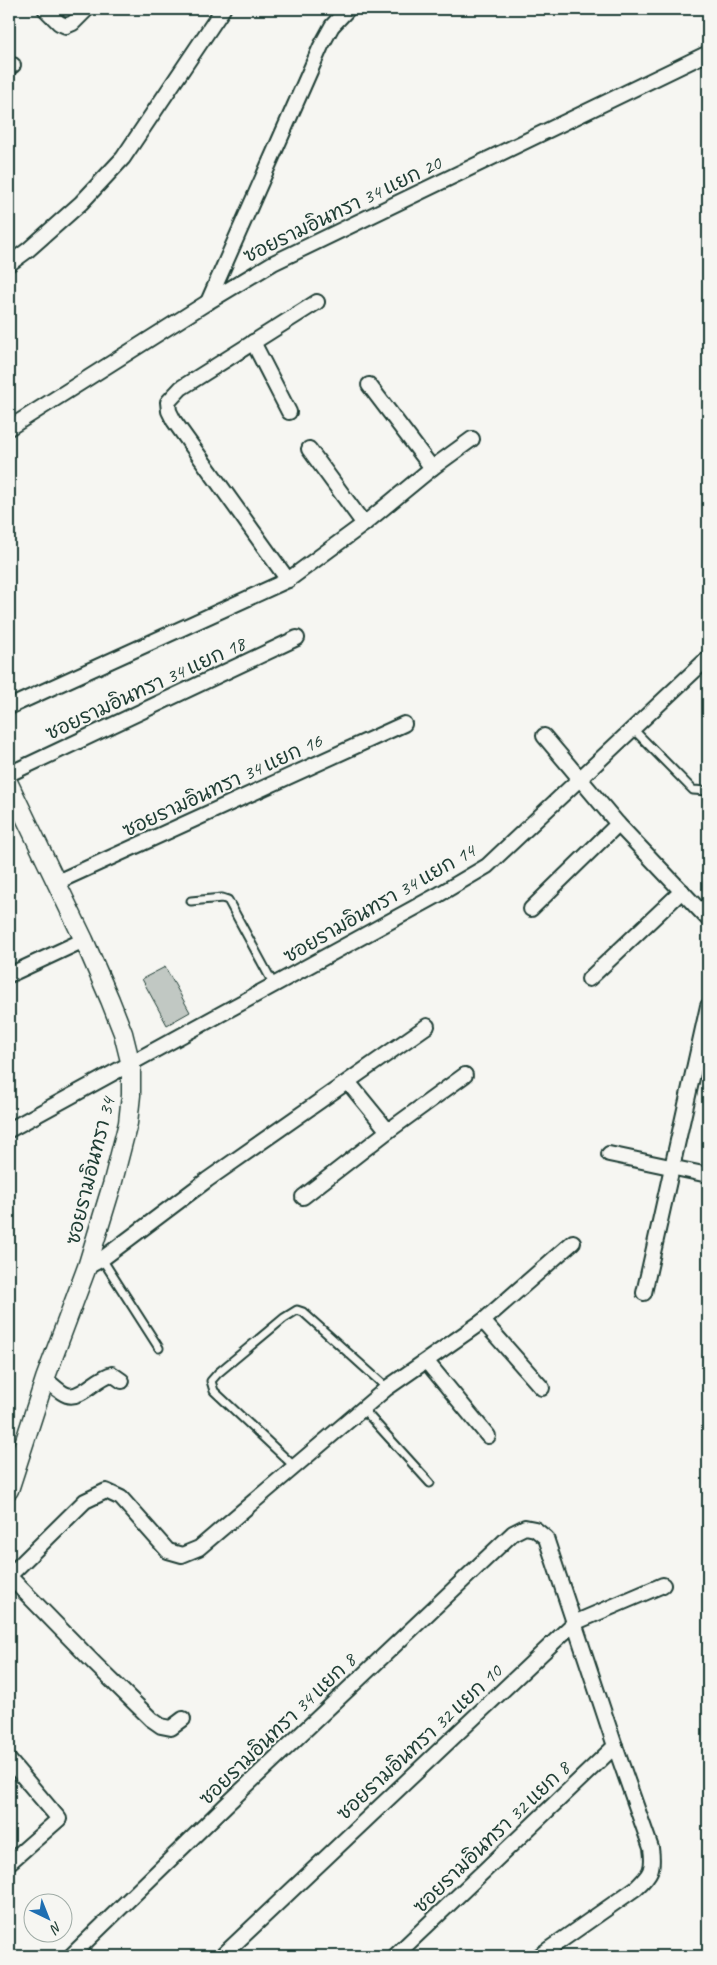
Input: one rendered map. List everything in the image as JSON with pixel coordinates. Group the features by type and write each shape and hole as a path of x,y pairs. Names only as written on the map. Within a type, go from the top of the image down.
{"street":[{"path":"45,9 58,23 66,26 73,23 87,9"},
{"path":"9,264 28,250 81,203 123,158 223,9"},
{"path":"208,302 321,46 332,26 348,9"},
{"name":"ซอยรามอินทรา 34 แยก 20","path":"9,428 273,263 708,53"},
{"path":"288,580 174,421 169,411 168,402 181,388 317,302"},
{"path":"253,342 289,412"},
{"path":"369,385 432,468"},
{"path":"9,707 288,580 364,524 432,468 472,439"},
{"path":"309,449 364,524"},
{"name":"ซอยรามอินทรา 34 แยก 18","path":"9,774 297,638"},
{"name":"ซอยรามอินทรา 34 แยก 14","path":"9,1130 131,1065 487,866 708,658"},
{"name":"ซอยรามอินทรา 34 แยก 16","path":"57,882 404,724"},
{"path":"544,736 618,824 708,919"},
{"name":"ซอยรามอินทรา 34","path":"9,784 84,940 120,1025 131,1065 131,1095 128,1123 94,1263 45,1379 9,1490"},
{"path":"532,909 618,824"},
{"path":"589,979 682,891"},
{"path":"9,975 84,940"},
{"path":"644,1294 708,1006"},
{"path":"94,1263 208,1180 428,1026"},
{"path":"303,1197 465,1075"},
{"path":"348,1082 388,1132"},
{"path":"609,1154 708,1175"},
{"path":"183,1719 171,1728 161,1726 151,1719 9,1576 85,1501 106,1491 121,1498 168,1550 182,1556 198,1548 388,1388 483,1322 573,1242"},
{"path":"483,1322 542,1388"},
{"path":"427,1362 488,1436"},
{"path":"45,1379 67,1395 76,1396 104,1376 112,1374 122,1381"},
{"name":"ซอยรามอินทรา 34 แยก 8","path":"71,1956 225,1806 513,1533 525,1527 535,1529 546,1538 574,1623"},
{"name":"ซอยรามอินทรา 32 แยก 10","path":"222,1956 574,1623 663,1585"},
{"path":"539,1956 636,1888 649,1876 653,1863 651,1848 574,1623"},
{"name":"ซอยรามอินทรา 32 แยก 8","path":"395,1956 615,1746"},
{"path":"9,1760 59,1818 9,1863"}],"lane":[{"path":"633,729 693,790 708,791"},
{"path":"191,901 222,898 228,900 274,986"},
{"path":"94,1263 159,1348"},
{"path":"294,1467 214,1391 211,1381 218,1373 284,1318 297,1310 303,1312 388,1388"},
{"path":"363,1409 430,1484"}],"building":[{"path":"165,967 190,1012 167,1025 142,979"}]}
